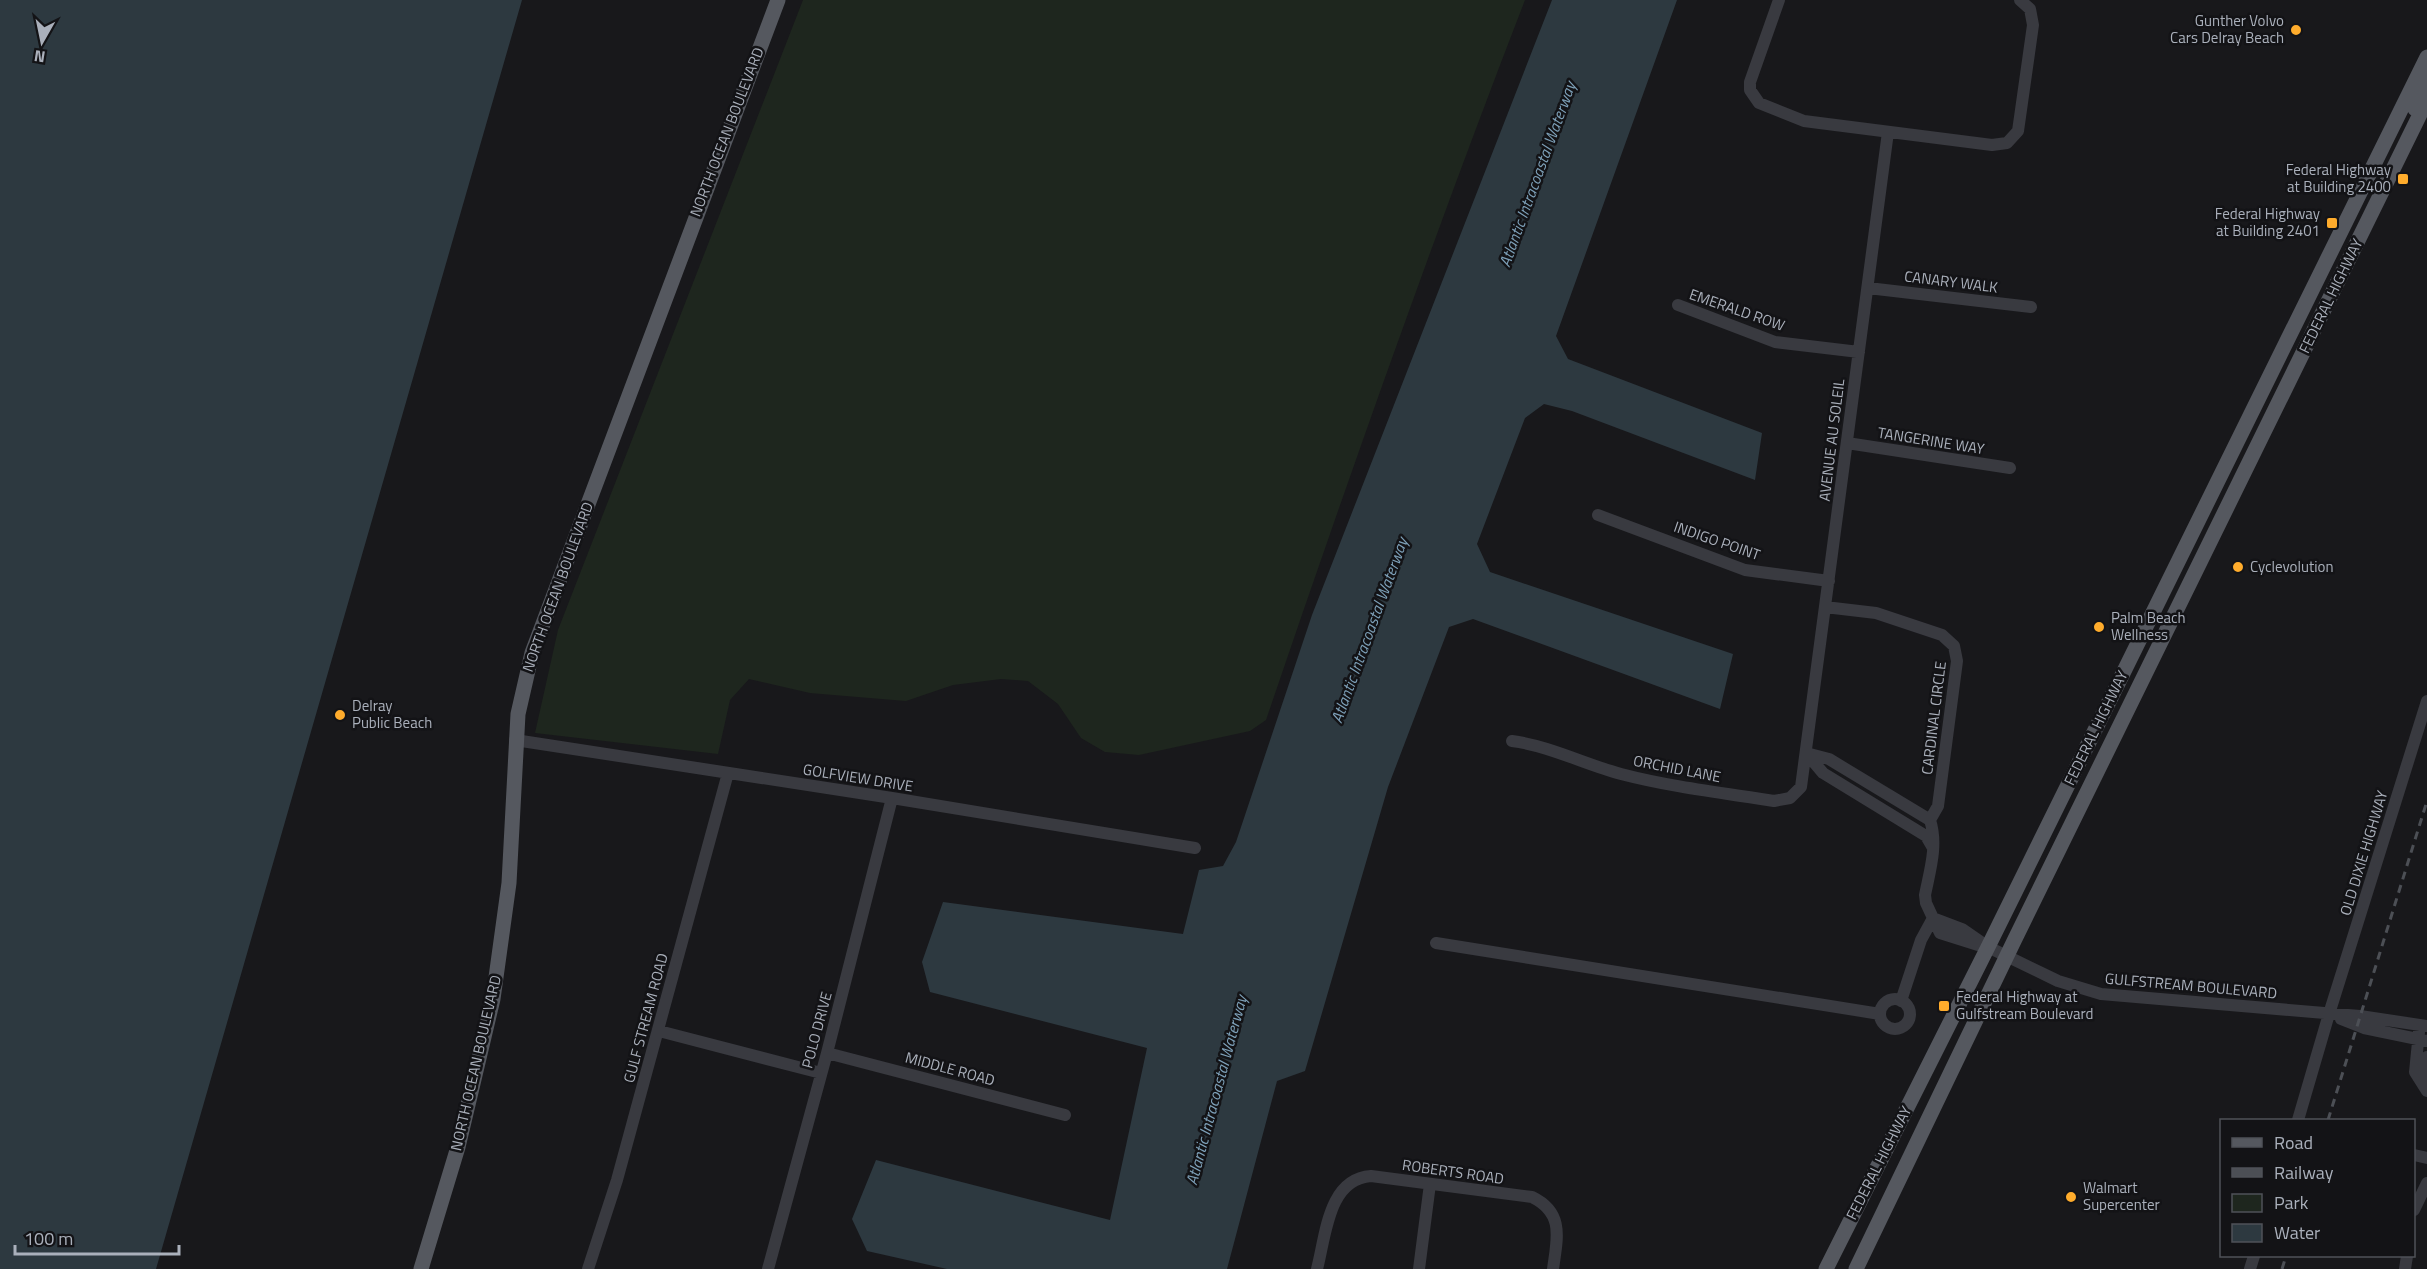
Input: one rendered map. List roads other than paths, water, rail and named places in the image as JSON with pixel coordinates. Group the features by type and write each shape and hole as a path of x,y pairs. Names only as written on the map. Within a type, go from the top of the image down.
{"main road":[{"name":"NORTH OCEAN BOULEVARD","path":"421,1269 458,1147 493,999 509,883 515,740 524,683 532,653 778,0"},
{"path":"2406,144 2408,124 2427,83 2425,61"},
{"name":"FEDERAL HIGHWAY","path":"1831,1266 1853,1216 2425,61"},
{"name":"FEDERAL HIGHWAY","path":"1858,1265 2006,957 2427,100"},
{"path":"2170,579 2171,601 2176,612"},
{"path":"2152,660 2156,630 2153,612"},
{"path":"1853,1216 1851,1243 1858,1265"}],"street":[{"path":"1779,0 1751,74 1750,90 1759,103 1804,121 1992,145 2007,142 2018,131 2033,25 2030,9 2020,0"},
{"name":"AVENUE AU SOLEIL","path":"1806,753 1888,132"},
{"name":"CANARY WALK","path":"1868,288 2031,307"},
{"name":"EMERALD ROW","path":"1678,305 1775,342 1859,352"},
{"name":"TANGERINE WAY","path":"1847,443 2010,468"},
{"name":"INDIGO POINT","path":"1599,515 1745,570 1829,581"},
{"name":"CARDINAL CIRCLE","path":"1825,607 1876,613 1942,635 1954,646 1957,662 1938,806 1930,820"},
{"name":"OLD DIXIE HIGHWAY","path":"2298,1119 2328,1014 2427,701"},
{"name":"GOLFVIEW DRIVE","path":"515,740 892,798 1195,848"},
{"name":"ORCHID LANE","path":"1512,741 1533,744 1619,773 1651,781 1774,801 1790,798 1801,787 1806,753"},
{"path":"1806,753 1829,759 1930,820 1934,833 1934,849 1925,895 1933,918 1940,933 1956,940 1988,947"},
{"path":"1806,753 1823,772 1926,836 1934,849"},
{"name":"GULF STREAM ROAD","path":"588,1269 617,1180 728,773"},
{"name":"POLO DRIVE","path":"768,1269 827,1053 892,798"},
{"path":"1901,1001 1921,940 1933,918"},
{"path":"1436,943 1880,1014"},
{"name":"GULFSTREAM BOULEVARD","path":"1988,947 2058,981 2101,994 2328,1014 2423,1025"},
{"path":"1896,1000 1905,1004 1910,1013 1903,1027 1890,1028 1882,1023 1880,1014 1887,1002 1896,1000"},
{"path":"2328,1014 2357,1026 2423,1040"},
{"path":"2423,1025 2423,1040 2415,1072 2425,1088"},
{"path":"659,1031 821,1073"},
{"name":"MIDDLE ROAD","path":"827,1053 1065,1114"},
{"path":"2425,1088 2427,1057"},
{"name":"ROBERTS ROAD","path":"1317,1269 1334,1204 1341,1190 1347,1184 1362,1177 1371,1176 1532,1197 1551,1213 1557,1229 1553,1269"},
{"path":"2415,1208 2427,1183"},
{"path":"1419,1269 1430,1184"}],"water":[{"path":"0,0 522,0 156,1269 0,1269"},
{"name":"Atlantic Intracoastal Waterway","path":"1552,0 1677,0 1556,336 1568,359 1762,433 1755,480 1572,411 1544,404 1525,418 1477,544 1490,572 1733,654 1720,709 1473,619 1449,627 1388,787 1305,1071 1277,1081 1227,1269 947,1269 867,1251 852,1219 876,1160 1110,1220 1147,1048 930,992 922,962 943,902 1183,934 1199,870 1223,866 1236,842 1312,615"}],"railway":[{"path":"2328,1119 2427,801"},
{"path":"2282,1269 2286,1257"}],"place":[{"name":"Gunther Volvo Cars Delray Beach","path":"2296,30"},
{"name":"Federal Highway at Building 2400","path":"2403,179"},
{"name":"Federal Highway at Building 2401","path":"2332,223"},
{"name":"Cyclevolution","path":"2238,567"},
{"name":"Palm Beach Wellness","path":"2099,627"},
{"name":"Delray Public Beach","path":"340,715"},
{"name":"Federal Highway at Gulfstream Boulevard","path":"1944,1006"},
{"name":"Walmart Supercenter","path":"2071,1197"}]}
